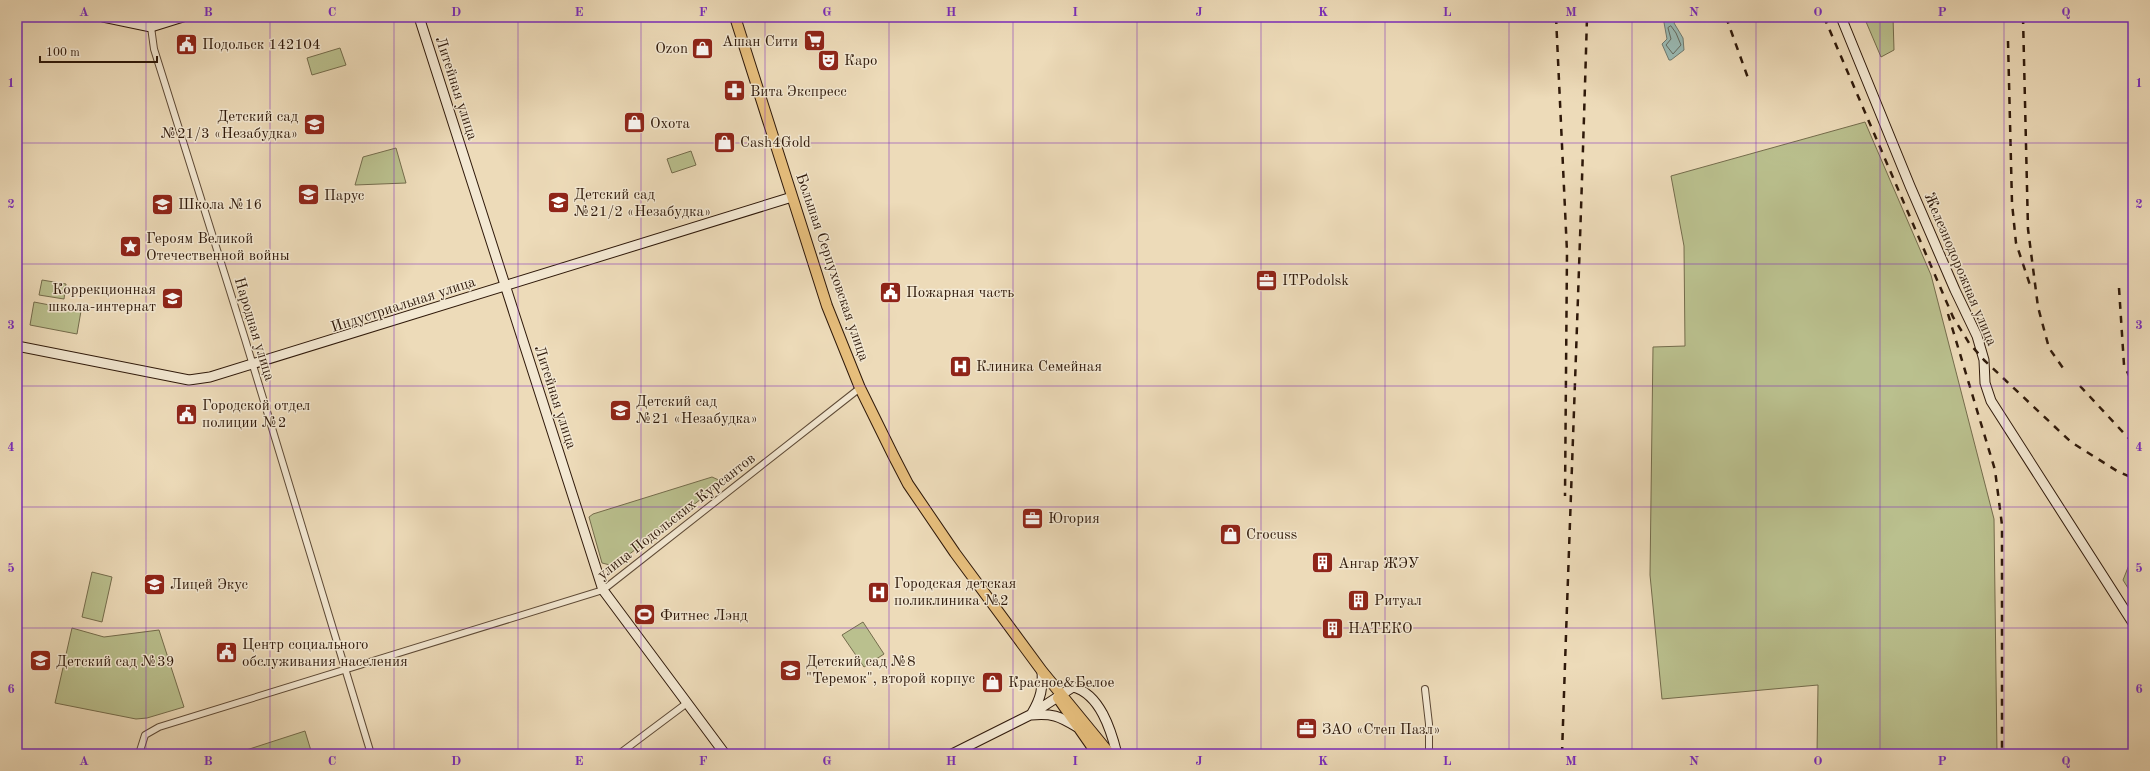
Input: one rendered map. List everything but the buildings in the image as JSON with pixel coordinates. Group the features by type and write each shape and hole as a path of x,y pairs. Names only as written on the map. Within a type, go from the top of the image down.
{"main road":[{"name":"Большая Серпуховская улица","path":"735,17 827,306 860,388 908,484 1060,696 1110,754"},
{"name":"Большая Серпуховская улица","path":"1060,696 1077,727 1097,754"}],"street":[{"path":"103,17 151,27 183,17"},
{"name":"Литейная улица","path":"419,17 603,590 725,754"},
{"name":"Железнодорожная улица","path":"1841,17 1910,186 1955,290 1977,336 1984,360 1985,383 1991,401 2133,623"},
{"name":"Народная улица","path":"151,27 154,50 253,365 371,754"},
{"name":"Индустриальная улица","path":"17,346 189,380 210,377 792,198"},
{"name":"улица Подольских Курсантов","path":"139,754 145,735 159,727 346,671 603,590 860,388"},
{"path":"1030,716 1039,701 1042,691 1042,671"},
{"path":"952,754 1030,716 1073,687 1083,689 1089,695 1111,728 1117,754"},
{"path":"1425,689 1429,724 1429,754"},
{"path":"619,754 687,703"},
{"path":"1030,716 1046,714 1060,716 1077,727"}],"green space":[{"path":"1864,17 1893,17 1894,50 1881,57"},
{"path":"340,48 346,65 312,75 307,58"},
{"path":"1865,122 1931,275 1994,519 1997,754 1817,754 1818,685 1662,699 1650,575 1653,347 1685,346 1684,246 1671,176"},
{"path":"396,148 406,183 355,185 363,157"},
{"path":"691,151 696,165 672,173 667,159"},
{"path":"42,280 66,284 64,299 39,295"},
{"path":"34,302 81,311 77,334 30,325"},
{"path":"712,477 721,481 714,489 614,566 602,563 589,517 593,514"},
{"path":"2133,555 2133,596 2123,580"},
{"path":"92,572 112,577 102,622 82,617"},
{"path":"863,622 884,654 864,667 842,635"},
{"path":"72,628 104,637 159,630 184,707 147,718 136,719 55,703"},
{"path":"305,731 312,754 234,754"}],"water":[{"path":"1663,17 1678,17 1674,23 1683,38 1684,50 1671,60 1669,60 1662,44 1667,39"}],"railway":[{"path":"1556,17 1567,252 1565,496"},
{"path":"1562,754 1587,17"},
{"path":"1726,17 1748,78"},
{"path":"1824,17 1953,317 1969,343 1984,360 2071,442 2117,471 2133,478"},
{"path":"2023,17 2028,229 2038,307 2049,348 2065,371"},
{"path":"2008,41 2012,203 2016,243 2031,288"},
{"path":"2119,288 2124,365 2133,384"},
{"path":"1948,314 1995,470 2002,525 2002,754"},
{"path":"2080,386 2133,443"}],"place":[{"name":"Ашан Сити","path":"814,41"},
{"name":"Подольск 142104","path":"187,44"},
{"name":"Ozon","path":"703,48"},
{"name":"Каро","path":"829,60"},
{"name":"Вита Экспресс","path":"735,91"},
{"name":"Охота","path":"635,123"},
{"name":"Детский сад №21/3 «Незабудка»","path":"314,125"},
{"name":"Cash4Gold","path":"724,142"},
{"name":"Парус","path":"309,195"},
{"name":"Детский сад №21/2 «Незабудка»","path":"558,203"},
{"name":"Школа №16","path":"163,204"},
{"name":"Героям Великой Отечественной войны","path":"130,247"},
{"name":"ITPodolsk","path":"1267,280"},
{"name":"Пожарная часть","path":"891,292"},
{"name":"Коррекционная школа-интернат","path":"172,298"},
{"name":"Клиника Семейная","path":"961,366"},
{"name":"Детский сад №21 «Незабудка»","path":"621,410"},
{"name":"Городской отдел полиции №2","path":"186,414"},
{"name":"Югория","path":"1032,518"},
{"name":"Crocuss","path":"1230,534"},
{"name":"Ангар ЖЭУ","path":"1322,563"},
{"name":"Лицей Экус","path":"155,584"},
{"name":"Городская детская поликлиника №2","path":"879,592"},
{"name":"Ритуал","path":"1359,600"},
{"name":"Фитнес Лэнд","path":"645,615"},
{"name":"НАТЕКО","path":"1332,628"},
{"name":"Центр социального обслуживания населения","path":"226,653"},
{"name":"Детский сад №39","path":"41,661"},
{"name":"Детский сад №8 \"Теремок\", второй корпус","path":"790,670"},
{"name":"Красное&Белое","path":"993,682"},
{"name":"ЗАО «Степ Пазл»","path":"1306,729"}]}
